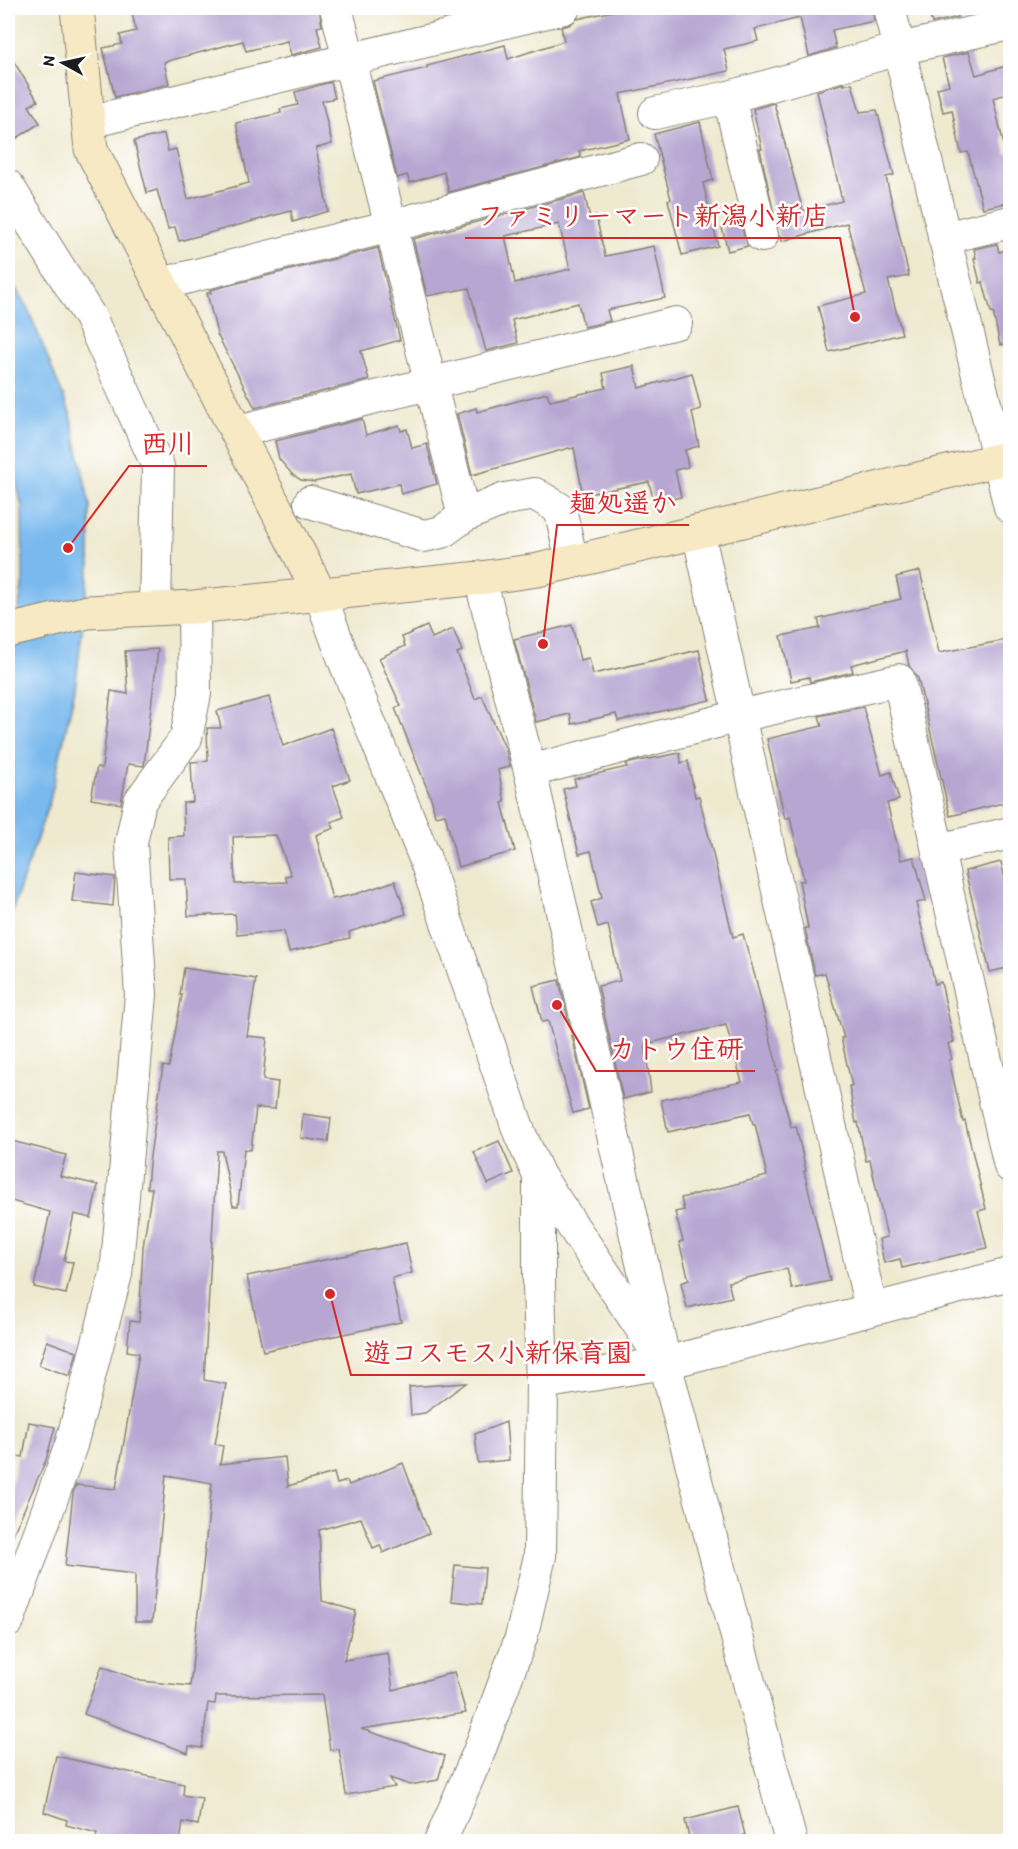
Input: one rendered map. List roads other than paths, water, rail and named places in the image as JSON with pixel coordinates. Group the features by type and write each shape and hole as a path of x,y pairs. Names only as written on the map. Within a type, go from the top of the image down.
{"street":[{"path":"77,8 92,149 320,594 344,660 424,856 520,1134 539,1176 665,1363"},
{"path":"336,8 464,516"},
{"path":"89,122 564,8"},
{"path":"889,8 944,238 1004,458 1011,507"},
{"path":"655,113 729,97 899,49 1011,24"},
{"path":"729,97 762,236"},
{"path":"161,284 391,226 641,159"},
{"path":"8,186 90,317 158,466 155,609"},
{"path":"944,238 1011,222"},
{"path":"238,431 676,322"},
{"path":"8,631 88,612 194,607 538,570 1004,458"},
{"path":"310,502 424,536 442,532 464,516 505,499 535,494 560,509 572,562"},
{"path":"698,531 871,1309"},
{"path":"480,578 530,771 665,1363 791,1842"},
{"path":"8,1621 71,1445 116,1274 141,995 131,843 140,801 186,738 195,694 194,607"},
{"path":"530,771 739,716 899,680 1011,1166"},
{"path":"938,850 1011,833"},
{"path":"440,1842 478,1754 521,1638 540,1556 542,1383 539,1176"},
{"path":"542,1383 665,1363 1011,1274"}],"water":[{"path":"8,276 28,309 70,413 90,505 90,564 75,689 50,800 8,923 8,685 23,580 22,508 8,442"}],"place":[{"name":"ファミリーマート新潟小新店","path":"855,317"},
{"name":"西川","path":"68,548"},
{"name":"麺処遥か","path":"543,644"},
{"name":"カトウ住研","path":"557,1005"},
{"name":"遊コスモス小新保育園","path":"330,1294"}]}
